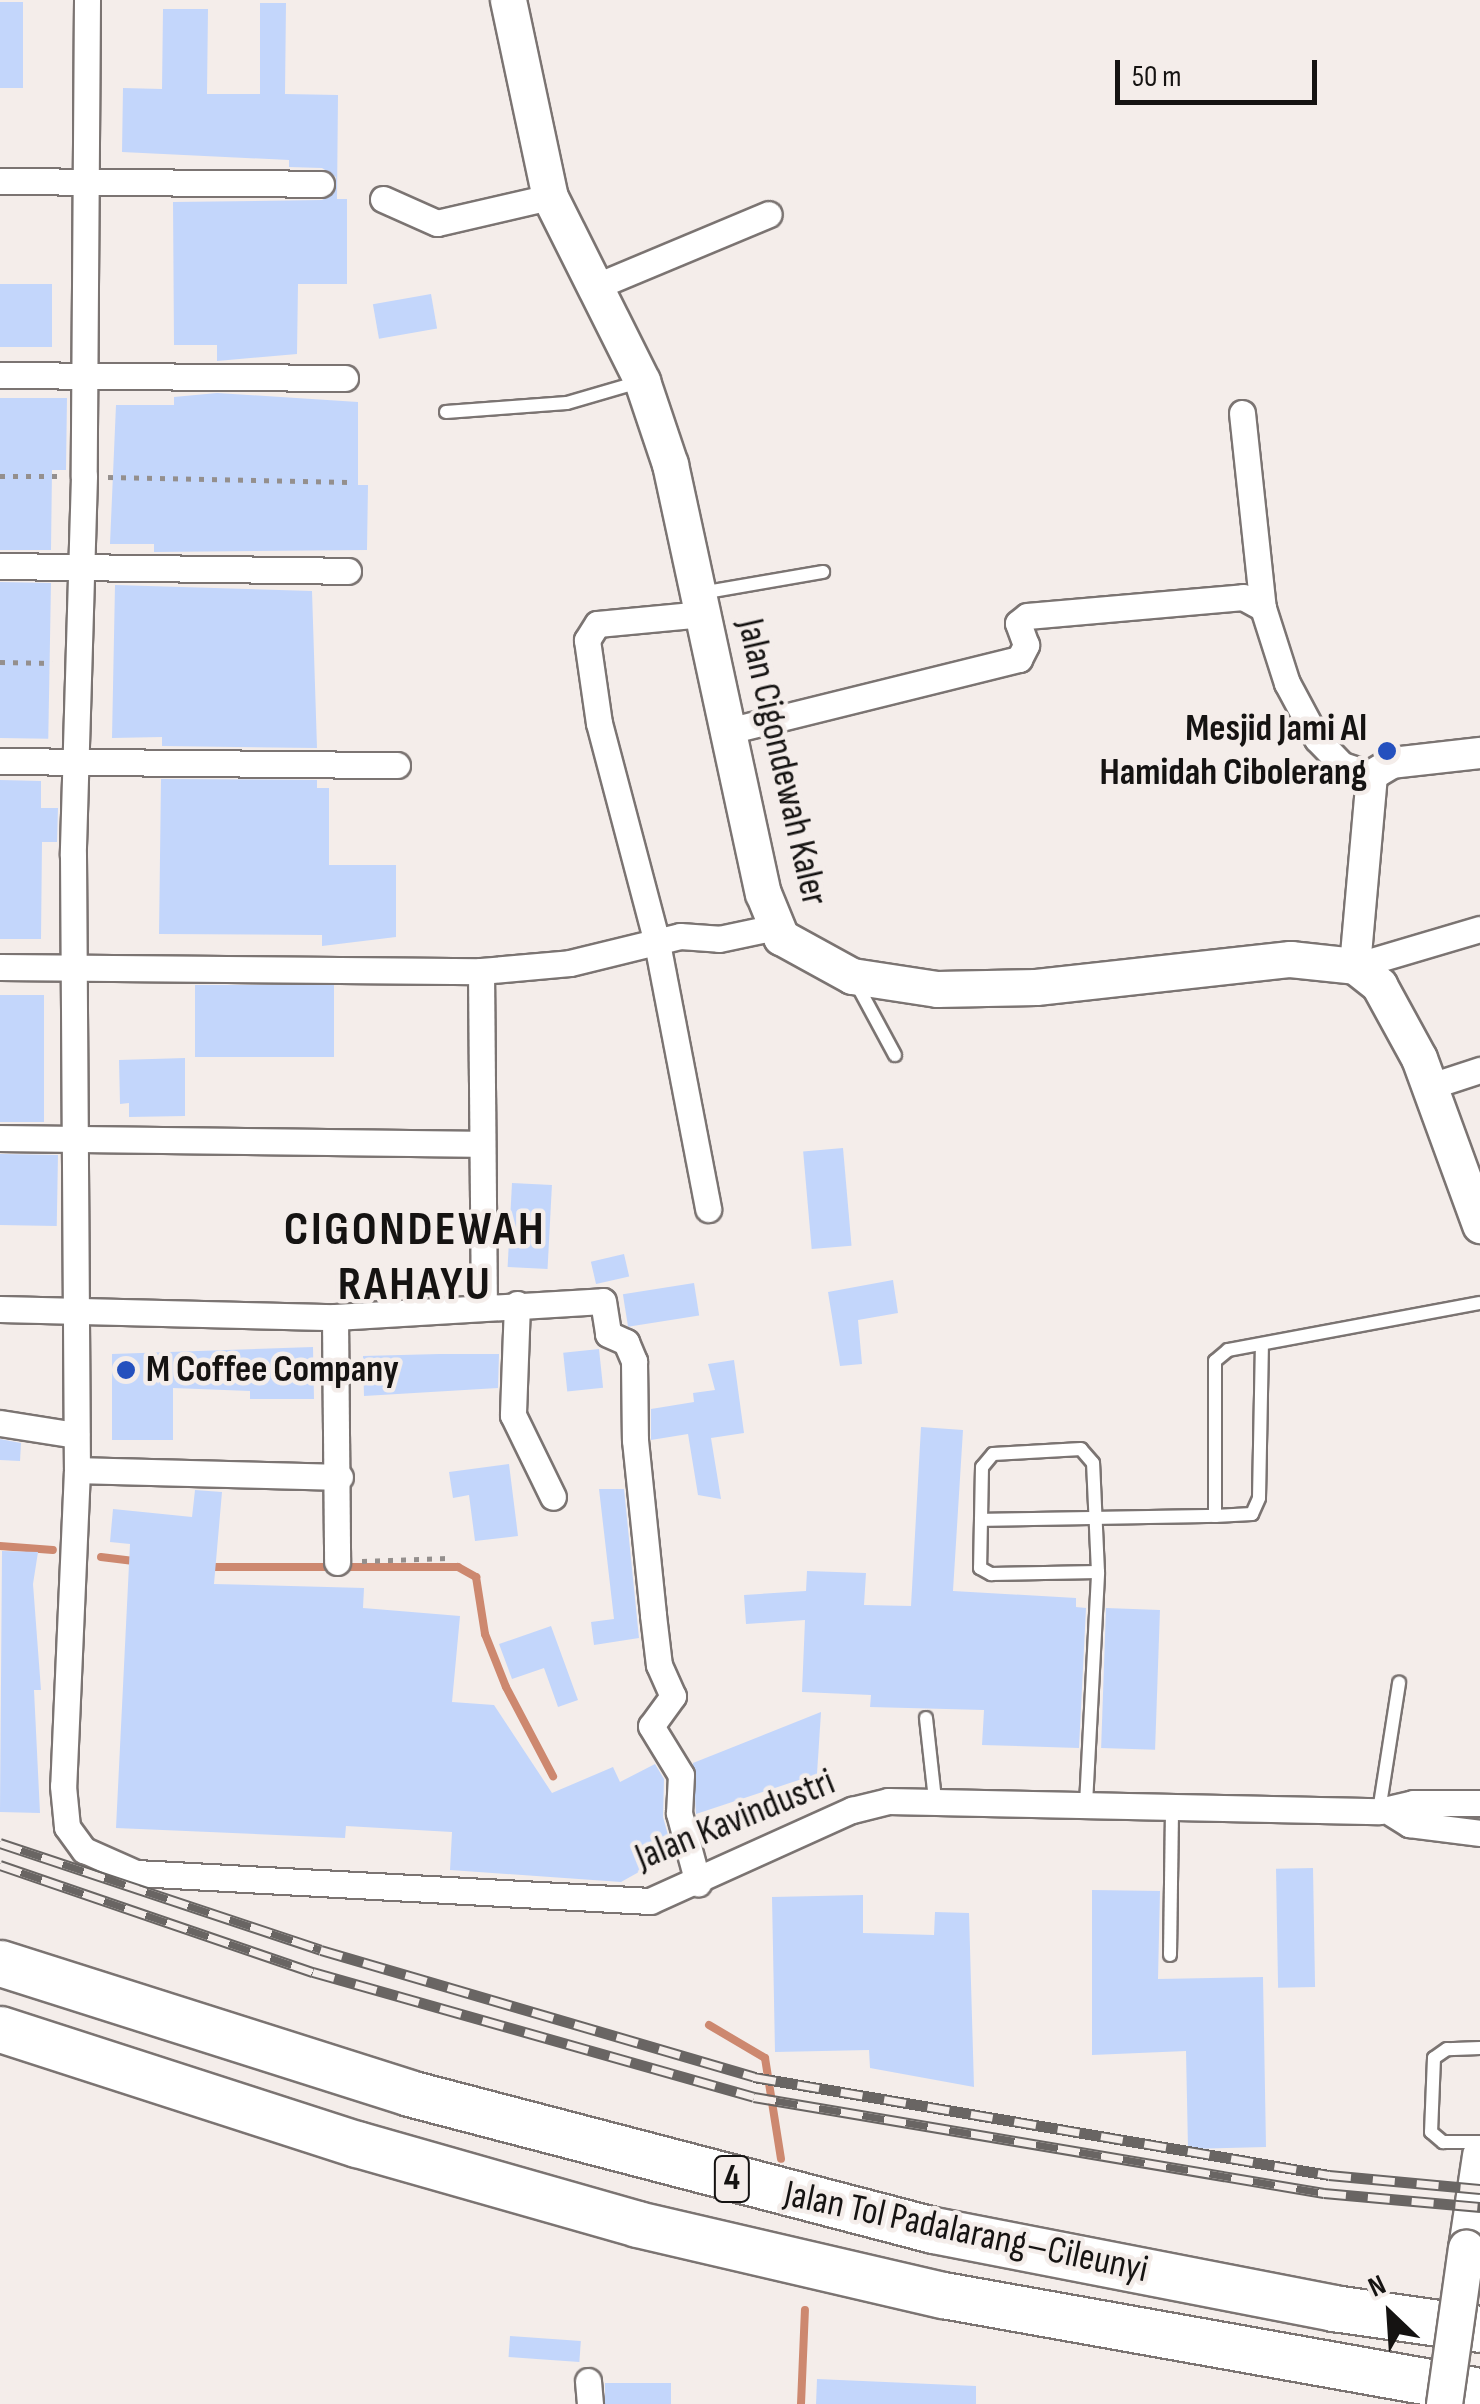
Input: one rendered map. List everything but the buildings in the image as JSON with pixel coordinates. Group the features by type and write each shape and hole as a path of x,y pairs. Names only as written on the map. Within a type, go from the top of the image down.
{"highway":[{"name":"Jalan Tol Padalarang–Cileunyi","path":"0,1963 409,2093 933,2230 1333,2308 1480,2329"},
{"name":"Jalan Tol Padalarang–Cileunyi","path":"0,2028 357,2144 636,2224 943,2295 1480,2391"}],"main road":[{"name":"Jalan Cigondewah Kaler","path":"508,0 550,197 642,381 670,464 728,732 776,926 791,944 852,976 938,989 1036,987 1290,959 1356,966"},
{"path":"1356,966 1379,985 1431,1086 1480,1225"},
{"path":"1444,2404 1480,2156"}],"street":[{"path":"87,0 84,476 74,968 73,1310 77,1470 340,1477"},
{"path":"0,181 321,184"},
{"path":"383,199 437,223 550,197"},
{"path":"597,286 768,214"},
{"path":"0,375 345,378"},
{"path":"1242,413 1263,608 1292,697 1317,739 1342,765 1372,776"},
{"path":"0,566 348,571"},
{"path":"728,732 1018,659 1026,645 1019,620 1027,616 1228,598 1263,608"},
{"path":"701,604 597,624 587,640 599,723 658,943 708,1208"},
{"path":"1480,753 1385,764 1372,776 1356,966 1480,929"},
{"path":"0,761 397,765"},
{"path":"0,968 482,971 570,963 658,943 776,926"},
{"path":"482,971 480,1144 484,1306"},
{"path":"1431,1086 1480,1070"},
{"path":"0,1138 480,1144"},
{"path":"0,1310 335,1317 603,1301 608,1334 626,1342 634,1361 651,1599 660,1665 673,1696 651,1726 681,1775 679,1813 698,1883"},
{"path":"517,1304 513,1415 553,1497"},
{"path":"335,1317 340,1477 337,1562"},
{"path":"0,1423 76,1435"},
{"name":"Jalan Kavindustri","path":"77,1470 66,1827 106,1864 136,1872 586,1902 650,1901 698,1883 852,1810 934,1800 1172,1809 1383,1811 1413,1804 1480,1804"},
{"name":"Jalan Kavindustri","path":"1383,1811 1409,1824 1480,1833"}],"lane":[{"path":"446,412 567,403 642,381"},
{"path":"701,604 823,572"},
{"path":"852,976 895,1055"},
{"path":"1216,1516 1215,1361 1228,1350 1262,1347 1480,1302"},
{"path":"981,1520 1252,1514 1258,1498 1262,1347"},
{"path":"1086,1804 1098,1572 1093,1463 1081,1449 993,1454 982,1468 980,1568 991,1574 1098,1572"},
{"path":"1383,1811 1398,1683"},
{"path":"926,1718 934,1800"},
{"path":"1170,1955 1172,1809"},
{"path":"1480,2048 1447,2049 1434,2058 1431,2132 1442,2142 1480,2142"}],"path":[{"path":"0,476 350,482"},
{"path":"0,662 78,663"},
{"path":"337,1562 448,1558"}],"waterway":[{"path":"0,1546 53,1550"},
{"path":"101,1557 136,1561"},
{"path":"210,1567 458,1567 476,1577 485,1634 506,1687 553,1776"},
{"path":"709,2025 765,2058 781,2159"},
{"path":"801,2404 805,2310"}],"railway":[{"path":"0,1843 321,1950 754,2077 1329,2175 1480,2189"},
{"path":"0,1865 313,1972 754,2097 1324,2193 1480,2207"}],"place":[{"name":"Mesjid Jami Al Hamidah Cibolerang","path":"1387,751"},
{"name":"M Coffee Company","path":"126,1370"}],"district":[{"name":"CIGONDEWAH RAHAYU","path":"415,1256"}]}
